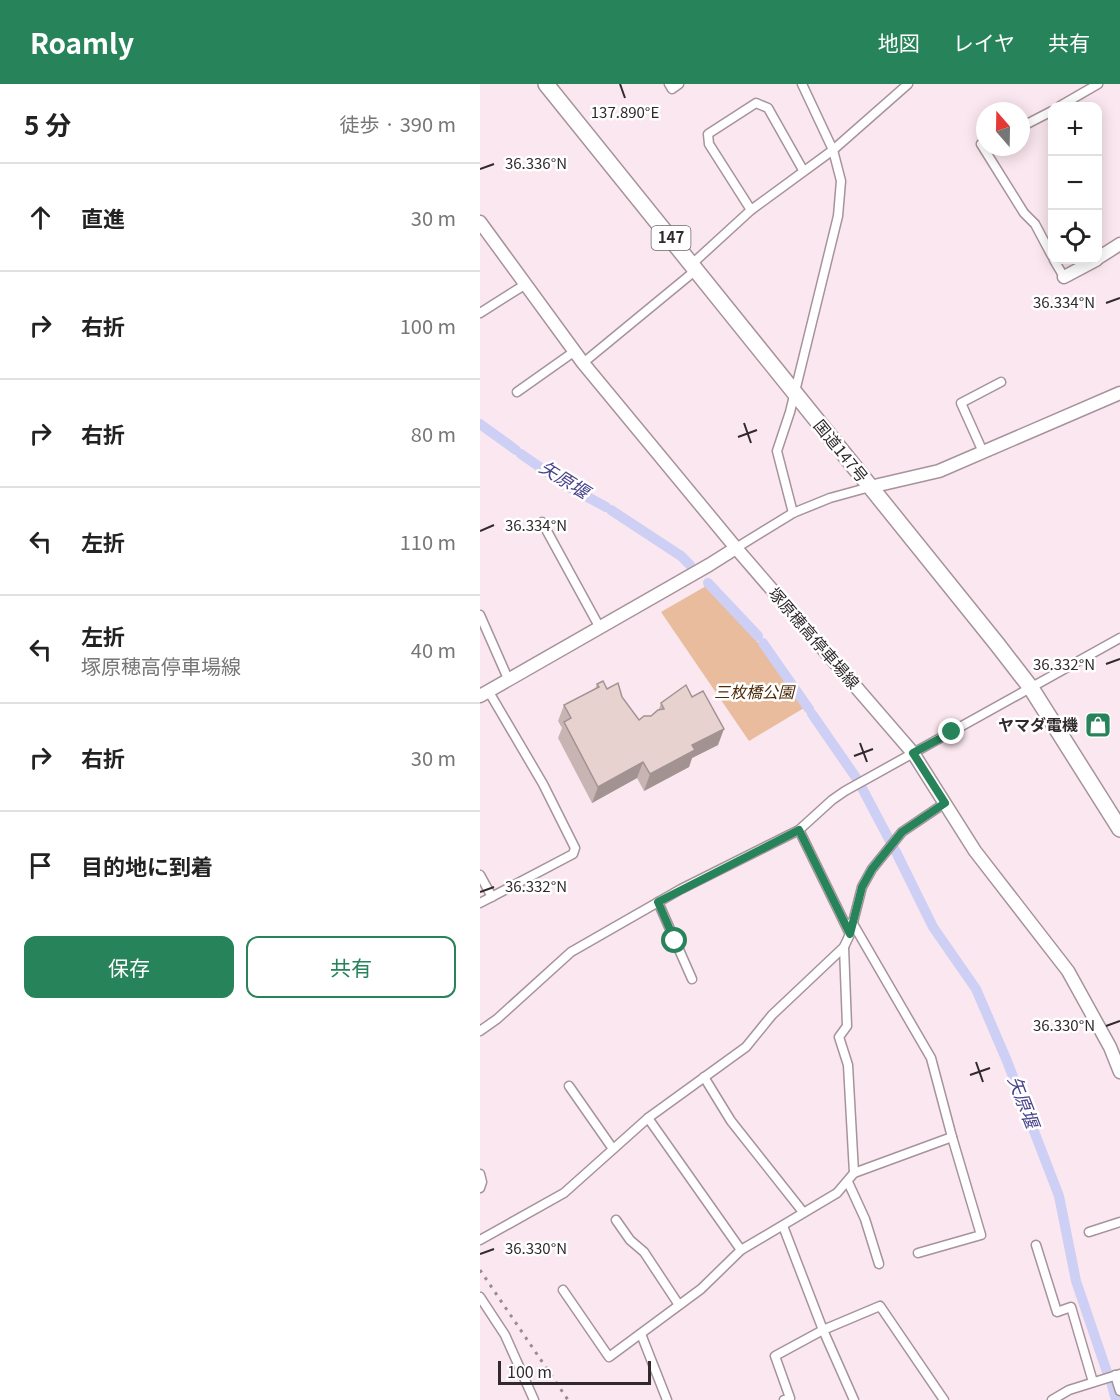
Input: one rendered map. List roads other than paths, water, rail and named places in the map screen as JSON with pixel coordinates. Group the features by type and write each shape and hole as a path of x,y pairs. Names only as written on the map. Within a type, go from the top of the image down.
{"highway":[{"name":"国道147号","path":"546,84 1031,688 1120,829"}],"main road":[{"name":"塚原穂高停車場線","path":"480,222 583,363 736,548 913,753 975,851 1068,971 1110,1047 1120,1072"},
{"path":"1102,256 1120,244"},
{"path":"1064,278 1088,264"},
{"path":"870,487 939,471 1120,393"},
{"path":"485,694 736,548"}],"street":[{"path":"669,84 672,89 679,84"},
{"path":"793,513 777,451 790,412 838,216 841,181 833,150 802,84"},
{"path":"583,363 694,267 751,210 833,150 908,84"},
{"path":"1067,102 1098,84"},
{"path":"751,210 709,144 708,134 756,104 768,108 803,170"},
{"path":"1030,122 1048,114"},
{"path":"988,156 1024,213 1035,224 1048,249"},
{"path":"1056,264 1064,278"},
{"path":"480,312 526,284"},
{"path":"517,392 575,351"},
{"path":"983,453 961,403 1001,382"},
{"path":"736,548 793,513 830,498 870,487"},
{"path":"542,522 600,628"},
{"path":"480,615 509,681"},
{"path":"480,1031 497,1019 571,952 658,902 799,830 832,800 1120,638"},
{"path":"480,903 573,854 575,848 543,784 485,694"},
{"path":"480,1240 564,1193 648,1118 746,1047 772,1015 844,947 850,934 862,887 872,869 902,832 945,803"},
{"path":"799,830 850,934"},
{"path":"480,875 492,897"},
{"path":"658,902 692,979"},
{"path":"852,922 931,1058 981,1235 918,1253"},
{"path":"844,947 847,1026 839,1037 848,1065 854,1173"},
{"path":"704,1077 731,1121 803,1212"},
{"path":"569,1086 613,1149"},
{"path":"648,1118 741,1250"},
{"path":"563,1290 609,1357 701,1289 741,1250 837,1193 854,1173 952,1137"},
{"path":"480,1174 482,1182 480,1188"},
{"path":"848,1182 865,1219 879,1263"},
{"path":"616,1220 630,1240 644,1252 679,1305"},
{"path":"1089,1232 1120,1222"},
{"path":"783,1226 854,1400"},
{"path":"1036,1245 1056,1312 1071,1307 1093,1382"},
{"path":"480,1297 505,1335 534,1400"},
{"path":"788,1399 775,1356 824,1330 880,1306 944,1400"},
{"path":"641,1334 667,1400"},
{"path":"1052,1400 1069,1389 1118,1374 1120,1391"}],"waterway":[{"name":"矢原堰","path":"480,424 516,450"},
{"name":"矢原堰","path":"521,454 567,486 606,507"},
{"name":"矢原堰","path":"611,510 681,556 690,565"},
{"name":"矢原堰","path":"708,583 758,636"},
{"name":"矢原堰","path":"763,643 809,709"},
{"name":"矢原堰","path":"812,714 857,779"},
{"name":"矢原堰","path":"862,788 890,841"},
{"name":"矢原堰","path":"895,850 933,927 976,989 1007,1061 1059,1196 1076,1281 1107,1372"},
{"name":"矢原堰","path":"1111,1382 1116,1400"}],"railway":[{"path":"480,1270 568,1400"}],"place":[{"name":"ヤマダ電機","path":"1098,725"}],"park label":[{"name":"三枚橋公園","path":"754,692"}]}
